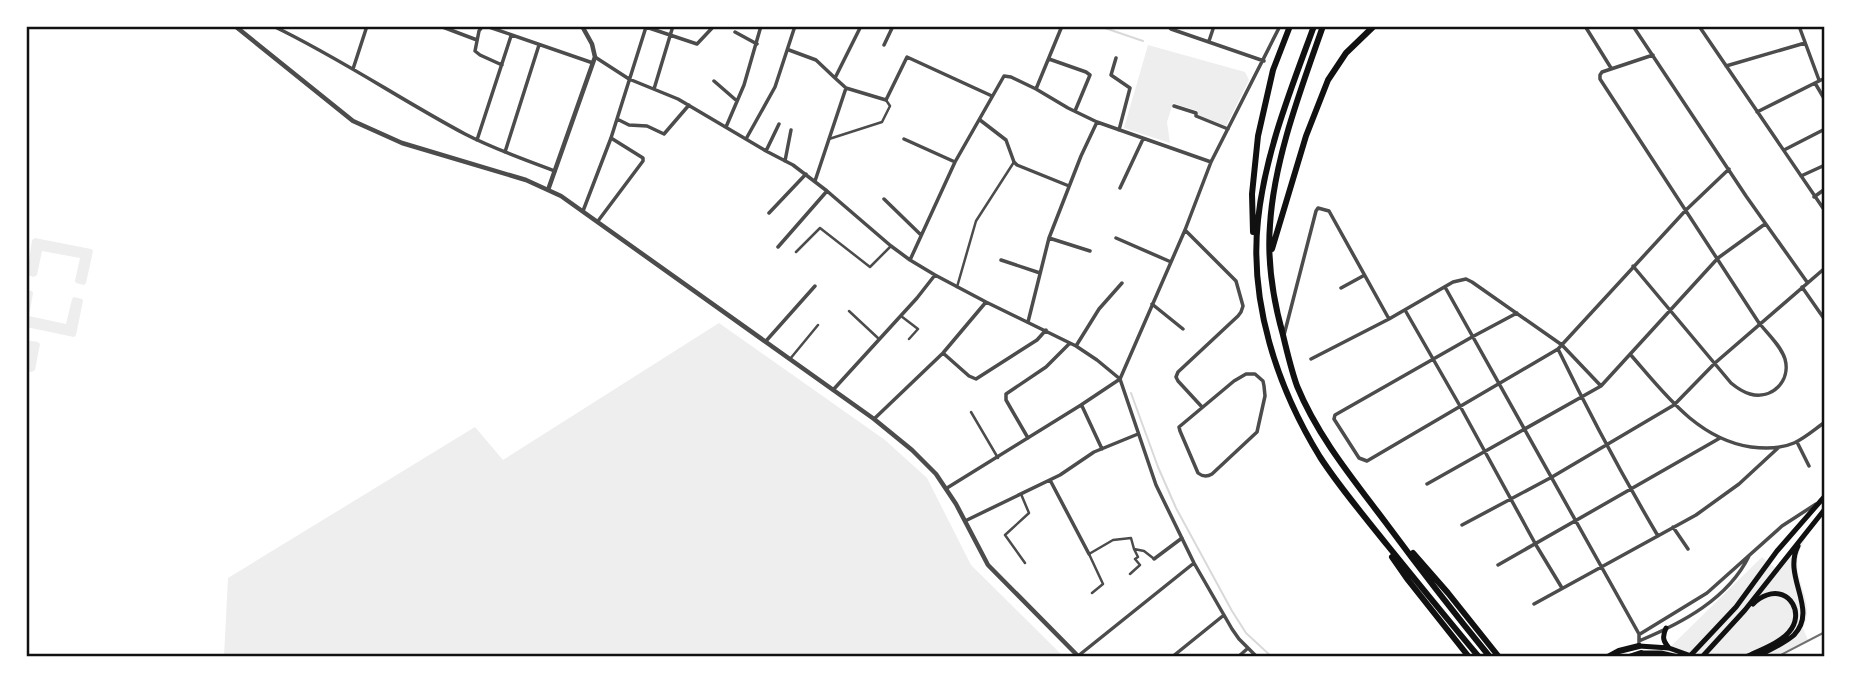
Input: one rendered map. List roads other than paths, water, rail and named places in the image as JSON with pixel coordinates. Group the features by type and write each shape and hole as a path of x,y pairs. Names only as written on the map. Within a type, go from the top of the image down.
{"highway":[{"path":"1290,26 1273,70 1255,155 1252,194 1255,258 1265,324 1284,386 1321,459 1479,657"},
{"path":"1255,258 1260,199 1270,154 1314,26"},
{"path":"1323,26 1283,149 1269,228 1272,288 1288,359 1297,386 1332,452 1442,599 1490,657"},
{"path":"1270,258 1306,136 1328,80 1346,53 1374,26"},
{"path":"1383,520 1448,593 1499,657"},
{"path":"1374,528 1408,580 1469,657"},
{"path":"1608,657 1619,651 1640,647"},
{"path":"1629,657 1640,647"}],"main road":[{"path":"1689,657 1736,607 1777,551 1822,498"},
{"path":"1704,655 1745,610 1825,509"},
{"path":"1756,657 1787,640 1800,628 1802,601 1793,563 1794,554 1805,532"},
{"path":"1745,610 1762,597 1777,593 1789,599 1796,612 1794,625 1785,636 1746,657"},
{"path":"1666,628 1662,636 1669,648"},
{"path":"1640,647 1669,648 1694,657"},
{"path":"1640,647 1678,657"}],"street":[{"path":"235,26 354,121 402,143 526,180 561,195 874,419 923,461 947,488 988,565 1078,656 1194,563"},
{"path":"274,26 477,140 555,170"},
{"path":"354,69 367,26"},
{"path":"440,26 477,40"},
{"path":"548,190 595,57 592,44 582,26"},
{"path":"654,89 673,26"},
{"path":"583,211 611,138 645,27 696,44 714,26"},
{"path":"726,127 757,44 761,26"},
{"path":"835,78 861,26"},
{"path":"884,45 893,26"},
{"path":"1036,89 1062,26"},
{"path":"1168,26 1264,61"},
{"path":"1209,41 1214,26"},
{"path":"947,488 1120,379 1185,230 1211,162 1280,26"},
{"path":"1585,26 1611,68"},
{"path":"1633,26 1765,224 1807,282"},
{"path":"1799,26 1825,100"},
{"path":"502,65 475,51 481,29 485,27 593,63"},
{"path":"746,139 775,87 789,50 793,27"},
{"path":"1700,27 1825,211"},
{"path":"735,32 757,44"},
{"path":"477,140 511,36"},
{"path":"1726,66 1805,43"},
{"path":"505,152 539,45"},
{"path":"789,50 816,60 846,88 886,100 890,106 882,122 829,139"},
{"path":"1633,266 1731,383 1742,391 1757,396 1778,388 1786,374 1784,356 1759,323 1600,79 1602,72 1653,55"},
{"path":"595,57 629,79 689,105 785,161 815,181 910,260 957,287 1076,346 1120,379 1156,485 1194,563 1238,639 1256,656"},
{"path":"886,100 906,57 992,96"},
{"path":"1116,58 1111,75 1130,88 1119,130"},
{"path":"1049,59 1090,75 1075,111"},
{"path":"910,260 956,162 1004,76 1036,89 1097,122 1211,162"},
{"path":"1757,112 1825,78"},
{"path":"714,80 737,101"},
{"path":"815,181 846,88"},
{"path":"617,119 664,134 689,105"},
{"path":"1174,106 1196,113 1196,117 1228,129"},
{"path":"979,120 1006,140 1017,165 1069,186"},
{"path":"1028,322 1049,238 1097,122"},
{"path":"766,151 779,124"},
{"path":"1784,150 1825,129"},
{"path":"785,161 791,130"},
{"path":"597,221 643,162 639,154 611,138"},
{"path":"904,139 956,162"},
{"path":"1120,188 1143,139"},
{"path":"957,287 976,221 1014,162"},
{"path":"1801,176 1825,164"},
{"path":"1517,313 1335,415 1334,419 1359,458 1367,461 1560,347 1686,209 1729,169"},
{"path":"769,213 806,174"},
{"path":"1814,197 1825,189"},
{"path":"778,247 827,191"},
{"path":"884,199 921,235"},
{"path":"1283,337 1318,208 1329,211 1389,319"},
{"path":"1427,484 1601,386 1717,258 1765,224"},
{"path":"796,252 820,228 870,267 891,246"},
{"path":"1185,230 1236,281 1242,306 1238,316 1176,375 1178,381 1202,407"},
{"path":"1049,238 1090,251"},
{"path":"1116,238 1171,262"},
{"path":"1001,260 1040,273"},
{"path":"1462,525 1552,477 1674,405 1759,323 1825,268"},
{"path":"833,390 935,275"},
{"path":"1340,288 1364,276"},
{"path":"1311,359 1453,282 1466,279 1517,313 1560,347 1601,386"},
{"path":"1076,346 1099,309 1122,283"},
{"path":"766,341 815,286"},
{"path":"1802,286 1825,320"},
{"path":"1445,287 1639,634 1640,647"},
{"path":"874,419 943,353 986,302"},
{"path":"1152,304 1183,329"},
{"path":"1405,310 1535,545 1562,588"},
{"path":"849,311 878,339"},
{"path":"901,316 918,329 909,339"},
{"path":"790,359 818,326"},
{"path":"943,353 976,379 1037,340 1046,330"},
{"path":"1028,438 1006,400 1006,394 1046,368 1070,343"},
{"path":"1560,347 1581,397 1630,490 1658,536"},
{"path":"1630,354 1674,405 1694,422 1720,438 1748,447 1778,448 1797,442 1825,422"},
{"path":"1246,374 1255,374 1263,381 1265,396 1256,435 1212,474 1206,476 1198,473 1179,429 1202,407 1246,374"},
{"path":"1082,405 1102,449"},
{"path":"971,412 998,458"},
{"path":"965,521 1050,480 1102,449 1138,434"},
{"path":"1498,565 1720,438"},
{"path":"1797,442 1809,466"},
{"path":"1534,604 1696,515 1778,448"},
{"path":"1050,480 1103,584 1092,593"},
{"path":"1021,494 1029,513 1005,535 1025,563"},
{"path":"1639,634 1707,593 1782,526 1822,498"},
{"path":"1673,527 1688,549"},
{"path":"1089,554 1113,540 1131,538 1138,557 1135,559 1140,565 1130,574"},
{"path":"1134,549 1144,551 1154,559 1182,538"},
{"path":"1640,647 1710,602 1734,581 1750,554"},
{"path":"1728,575 1734,581"},
{"path":"1682,609 1686,618"},
{"path":"1172,657 1224,615"},
{"path":"1238,657 1248,649"}],"waterway":[{"path":"1099,26 1143,41"},
{"path":"1131,393 1176,508 1246,633 1272,657"}],"railway":[{"path":"1777,657 1825,632"}]}
